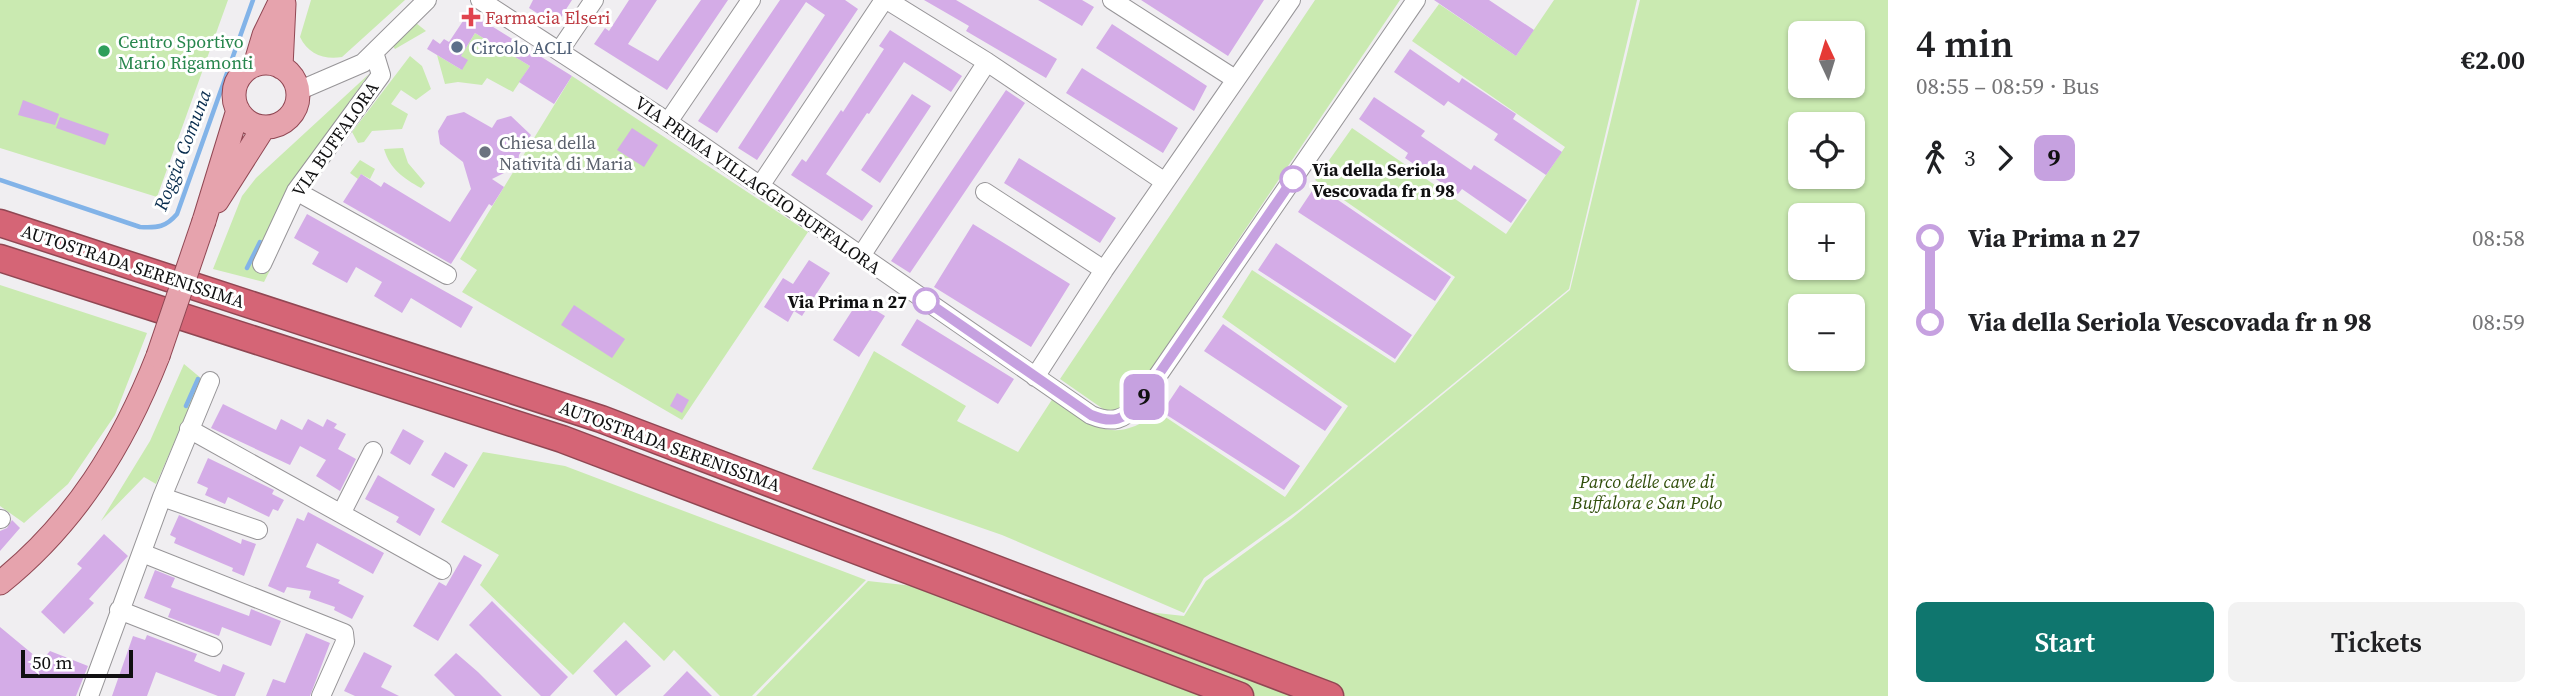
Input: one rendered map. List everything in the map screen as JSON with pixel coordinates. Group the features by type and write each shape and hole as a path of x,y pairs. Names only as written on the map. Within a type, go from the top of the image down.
{"highway":[{"name":"AUTOSTRADA SERENISSIMA","path":"0,223 601,419 1331,696"},
{"name":"AUTOSTRADA SERENISSIMA","path":"0,258 562,439 1240,696"}],"main road":[{"path":"255,65 264,35 283,0"},
{"path":"281,67 283,0"},
{"path":"0,583 44,543 99,477 144,394 204,221 238,110 234,93 236,84 247,70 255,65 272,64 281,67 295,81 298,92 293,113 285,121 264,127 254,125 238,110"},
{"path":"204,221 264,127"}],"street":[{"name":"VIA BUFFALORA","path":"298,92 363,63 428,0"},
{"name":"VIA PRIMA VILLAGGIO BUFFALORA","path":"480,0 668,122 1035,377 1104,420 1116,421 1127,416 1139,403 1416,0"},
{"path":"560,50 594,0"},
{"path":"668,122 751,0"},
{"path":"760,186 886,0 987,62 1165,182"},
{"path":"1112,0 1235,79"},
{"path":"1035,377 1104,270 1291,0"},
{"name":"VIA BUFFALORA","path":"262,264 296,191 381,75 374,52"},
{"path":"861,256 987,62"},
{"path":"296,191 447,275"},
{"path":"985,192 1104,270"},
{"path":"89,696 162,497 209,382"},
{"path":"189,429 442,570"},
{"path":"342,512 373,451"},
{"path":"162,497 258,530"},
{"path":"142,552 344,633 345,642 321,696"},
{"path":"120,610 213,647"}],"green space":[{"name":"Centro Sportivo Mario Rigamonti","path":"0,0 228,0 157,197 0,148"},
{"path":"311,0 405,0 342,57 335,58 312,52 300,37"},
{"path":"1315,0 1400,0 1124,409 1106,411 1060,379"},
{"path":"1554,0 1637,0 1569,289 1300,509 1204,578 1184,613 1002,535 812,469 874,351 966,406 957,421 1018,452 1053,398 1080,417 1104,429 1129,428 1158,412 1285,497 1348,406 1222,317 1252,270 1395,363 1455,277 1315,180 1352,128 1506,234 1565,147 1412,41 1439,4 1516,56"},
{"name":"Parco delle cave di Buffalora e San Polo","path":"1640,0 1888,0 1888,696 756,696 868,581 1184,616 1206,581 1291,519 1570,290"},
{"path":"416,23 426,31 395,49 392,45"},
{"path":"475,33 530,66 513,92 487,78 482,85 458,82 445,84 437,55 462,70 461,56"},
{"path":"410,56 422,66 431,89 416,100 401,90 391,104 408,114 402,129 372,131 364,142 358,143 352,132"},
{"path":"369,74 288,188 252,263 270,270 264,282 213,269 242,196 256,178"},
{"path":"572,76 808,232 682,420 462,292 477,270 460,259"},
{"path":"403,148 408,163 425,183 421,188 398,172 384,149"},
{"path":"360,160 375,169 370,179 361,174 358,179 350,173"},
{"path":"0,285 147,333 115,415 68,484 24,523 0,506"},
{"path":"184,364 202,379 156,484 144,477 101,521 150,441"},
{"path":"483,452 565,466 866,580 752,696 720,696 674,650 664,661 624,622 573,675 480,585 499,555 441,522"}],"building":[{"path":"533,0 572,0 556,25 529,8"},
{"path":"629,0 657,0 628,44 658,61 701,0 728,0 667,90 594,44 605,28 609,31"},
{"path":"780,0 845,0 858,9 757,160 738,148 825,15 806,2 717,133 698,121"},
{"path":"924,0 956,0 1057,59 1046,78 966,31 969,26"},
{"path":"1038,0 1082,0 1094,7 1082,26"},
{"path":"1141,0 1264,0 1228,56"},
{"path":"1434,0 1489,0 1534,30 1516,56"},
{"path":"469,12 572,76 554,104 519,82 530,66 475,33 461,56 468,60 462,70 427,49 433,39 440,44 444,39 449,42"},
{"path":"1112,24 1207,86 1194,111 1096,48"},
{"path":"890,30 962,76 951,92 904,62 869,114 867,113 826,174 873,206 862,221 791,175 802,159 806,162 841,110 843,112 884,49 879,46"},
{"path":"1410,49 1459,83 1462,78 1516,114 1513,119 1562,152 1546,175 1494,140 1498,134 1448,101 1444,106 1394,72"},
{"path":"1082,68 1178,128 1163,153 1066,93"},
{"path":"1006,90 1025,103 910,273 891,261"},
{"path":"912,94 931,106 880,183 861,170"},
{"path":"1374,97 1425,131 1421,136 1471,170 1474,165 1527,200 1511,223 1462,189 1458,194 1405,158 1408,153 1359,119"},
{"path":"23,100 59,114 55,125 18,115"},
{"path":"464,112 492,128 497,120 511,116 531,135 519,155 518,166 492,179 504,187 492,206 489,204 451,264 343,202 361,174 381,187 384,182 450,222 471,189 463,162 440,144 438,131 447,116"},
{"path":"60,117 109,134 105,145 56,128"},
{"path":"632,128 658,145 644,167 617,150"},
{"path":"1019,158 1116,218 1100,243 1004,183"},
{"path":"1316,185 1451,277 1435,301 1298,212"},
{"path":"307,214 473,307 461,328 411,298 402,313 374,296 382,282 356,267 347,283 312,264 319,252 294,238"},
{"path":"973,224 1070,284 1031,347 934,287"},
{"path":"1276,243 1412,335 1395,359 1258,270"},
{"path":"809,260 830,273 802,316 794,311 788,322 764,307 783,278 793,284"},
{"path":"859,300 885,316 859,357 833,340"},
{"path":"574,305 625,339 612,358 561,325"},
{"path":"917,319 1014,379 998,404 901,345"},
{"path":"1223,324 1342,407 1325,431 1204,351"},
{"path":"1180,385 1300,466 1284,490 1162,412"},
{"path":"677,393 689,400 682,413 670,406"},
{"path":"223,404 276,430 281,419 302,430 308,419 323,427 327,419 337,424 334,428 346,434 338,449 356,459 340,491 316,476 326,460 300,446 290,465 211,428"},
{"path":"403,429 424,441 410,465 390,453"},
{"path":"445,452 468,465 454,488 431,475"},
{"path":"208,458 274,490 272,494 284,500 278,511 273,509 269,517 228,497 225,504 205,495 208,488 197,483"},
{"path":"378,475 435,509 420,536 396,522 399,517 365,499"},
{"path":"308,512 384,553 373,574 317,543 306,567 340,580 338,583 364,596 352,619 334,610 335,607 309,598 311,591 287,587 284,593 268,586 297,518 304,521"},
{"path":"179,515 241,544 242,539 256,544 244,576 232,571 233,568 174,543 176,538 170,535"},
{"path":"12,520 20,528 0,551 0,531 7,528"},
{"path":"104,534 128,556 89,599 94,603 64,634 41,612 82,568 77,564"},
{"path":"464,555 482,565 438,641 413,626 439,582 446,586"},
{"path":"155,570 175,578 171,587 249,616 251,609 281,621 271,646 222,627 219,636 168,617 171,609 144,598"},
{"path":"492,601 568,677 550,696 541,696 469,625"},
{"path":"0,627 41,661 50,651 88,666 76,696 0,696"},
{"path":"306,633 330,643 310,696 266,696 273,679 285,683"},
{"path":"147,635 197,654 194,661 220,672 223,664 245,673 235,696 218,696 156,672 147,696 112,696 133,636 145,640"},
{"path":"626,640 651,666 616,696 593,671"},
{"path":"364,652 392,666 381,687 399,696 355,696 344,691"},
{"path":"456,653 502,696 455,696 434,675"},
{"path":"687,671 712,696 663,696"}],"waterway":[{"name":"Roggia Comuna","path":"0,180 140,227 157,227 169,222 177,214 253,0"},
{"path":"247,268 260,242"},
{"path":"186,406 198,379"}],"bus line":[{"name":"9","path":"926,301 1091,415 1116,421 1127,416 1139,403 1293,179"}],"place":[{"name":"Farmacia Elseri","path":"471,17"},
{"name":"Circolo ACLI","path":"457,47"},
{"name":"Centro Sportivo Mario Rigamonti","path":"104,51"},
{"name":"Chiesa della Natività di Maria","path":"485,152"},
{"name":"Via della Seriola Vescovada fr n 98","path":"1293,179"},
{"name":"Via Prima n 27","path":"926,301"}]}
